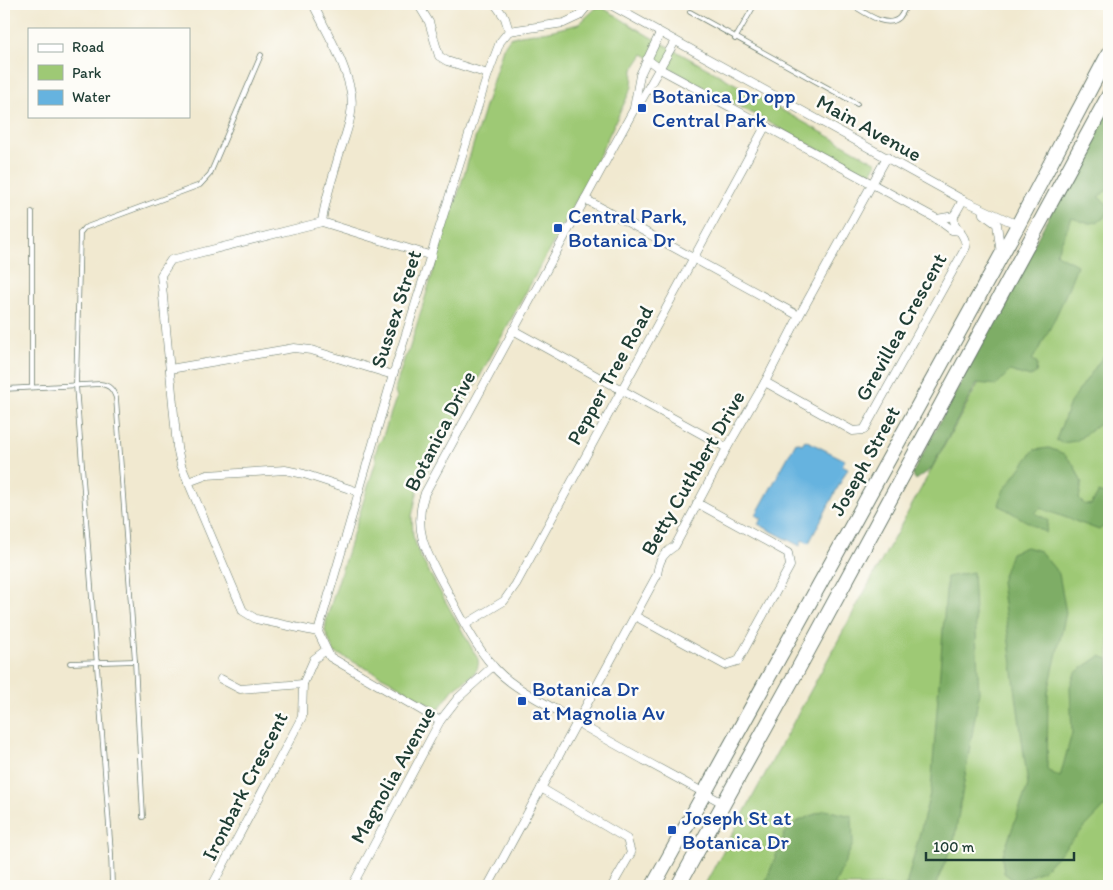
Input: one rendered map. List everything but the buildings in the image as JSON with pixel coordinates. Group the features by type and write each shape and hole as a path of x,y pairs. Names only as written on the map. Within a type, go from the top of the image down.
{"highway":[{"name":"Joseph Street","path":"653,886 1018,225 1109,53"},
{"name":"Joseph Street","path":"678,886 797,671 1109,95"}],"street":[{"path":"313,4 345,70 351,89 352,108 324,208 322,222"},
{"path":"418,4 429,22 439,56 447,61 488,74"},
{"path":"494,4 505,18 509,31 572,20 583,13 589,4"},
{"name":"Main Avenue","path":"609,4 964,200 1018,225"},
{"name":"Sussex Street","path":"318,632 393,375 488,74 500,42 509,31"},
{"name":"Botanica Drive","path":"633,111 640,75 660,33"},
{"name":"Botanica Drive","path":"675,41 660,69 633,111 513,330 425,494 419,515 421,537 436,570 466,624 493,666 518,687 576,723 723,803"},
{"name":"Grevillea Crescent","path":"648,59 660,69 766,125 936,219 952,230 960,231 966,241 966,247 864,430 853,431 765,382"},
{"name":"Pepper Tree Road","path":"466,624 504,601 516,584 766,125"},
{"name":"Betty Cuthbert Drive","path":"488,886 657,575 659,561 665,552 675,546 887,157"},
{"path":"585,199 799,316"},
{"path":"960,231 955,226 953,220 964,200"},
{"name":"Main Avenue","path":"982,209 982,214 997,224 1001,255"},
{"path":"936,219 954,216"},
{"path":"432,256 322,222 171,260 161,275 177,447 181,465 243,611 256,619 318,632 330,657 440,721"},
{"path":"513,330 727,448"},
{"path":"170,369 294,348 310,350 393,375"},
{"path":"188,482 207,474 285,470 304,474 359,492"},
{"path":"635,616 725,665 738,661 790,566 788,553 697,503"},
{"name":"Ironbark Crescent","path":"212,886 302,717 303,684 314,659 326,650"},
{"name":"Magnolia Avenue","path":"352,886 440,721 458,698 493,666"},
{"path":"221,679 240,689 303,684"},
{"path":"541,788 627,839 631,853 612,886"}],"lane":[{"path":"736,38 755,4"},
{"path":"850,4 880,20 890,22 899,18 907,4"},
{"path":"690,12 857,104"},
{"path":"112,886 112,853 76,385 80,233 84,228 200,186 210,174 261,55"},
{"path":"32,212 32,387"},
{"path":"4,388 106,384 112,389 116,398 135,661 143,817"},
{"path":"70,663 135,661"}],"green space":[{"path":"596,8 603,8 647,35 877,163 869,177 643,54 633,69 632,87 586,183 418,489 412,516 413,536 420,556 478,659 477,670 474,674 452,691 438,710 389,680 334,652 325,631 327,617 376,461 375,454 396,398 394,392 439,253 438,247 458,194 503,48 510,38 579,24"},
{"path":"1109,103 1109,190 1098,197 1107,204 1108,212 1100,221 1092,223 1072,218 1056,254 1077,265 1057,314 1032,360 1037,365 1036,373 1030,377 1010,371 996,385 977,383 931,469 916,480 912,474"},
{"path":"1109,144 1109,886 704,886"},
{"path":"1109,348 1109,412 1101,423 1076,441 1062,443 1056,440 1070,403"},
{"path":"1049,448 1064,454 1074,465 1082,483 1079,499 1084,504 1091,505 1099,492 1109,497 1109,522 1099,530 1040,508 1035,513 1048,520 1046,533 999,505 1003,491 1034,450"},
{"path":"1026,547 1040,551 1059,574 1066,613 1048,692 1047,770 1060,777 1072,733 1070,687 1075,673 1100,656 1109,659 1109,802 1044,870 1016,882 1004,873 1002,857 1028,785 1001,582 1011,553"},
{"path":"973,572 979,693 954,842 935,886 906,886 931,790 947,577"},
{"path":"825,810 852,816 853,844 834,886 764,886 785,833 796,822"}],"water":[{"path":"805,440 845,460 842,465 848,468 809,543 802,540 800,546 758,524 762,519 756,515 796,442 802,444"}],"place":[{"name":"Botanica Dr opp Central Park","path":"642,108"},
{"name":"Central Park, Botanica Dr","path":"558,228"},
{"name":"Botanica Dr at Magnolia Av","path":"522,701"},
{"name":"Joseph St at Botanica Dr","path":"672,830"}]}
